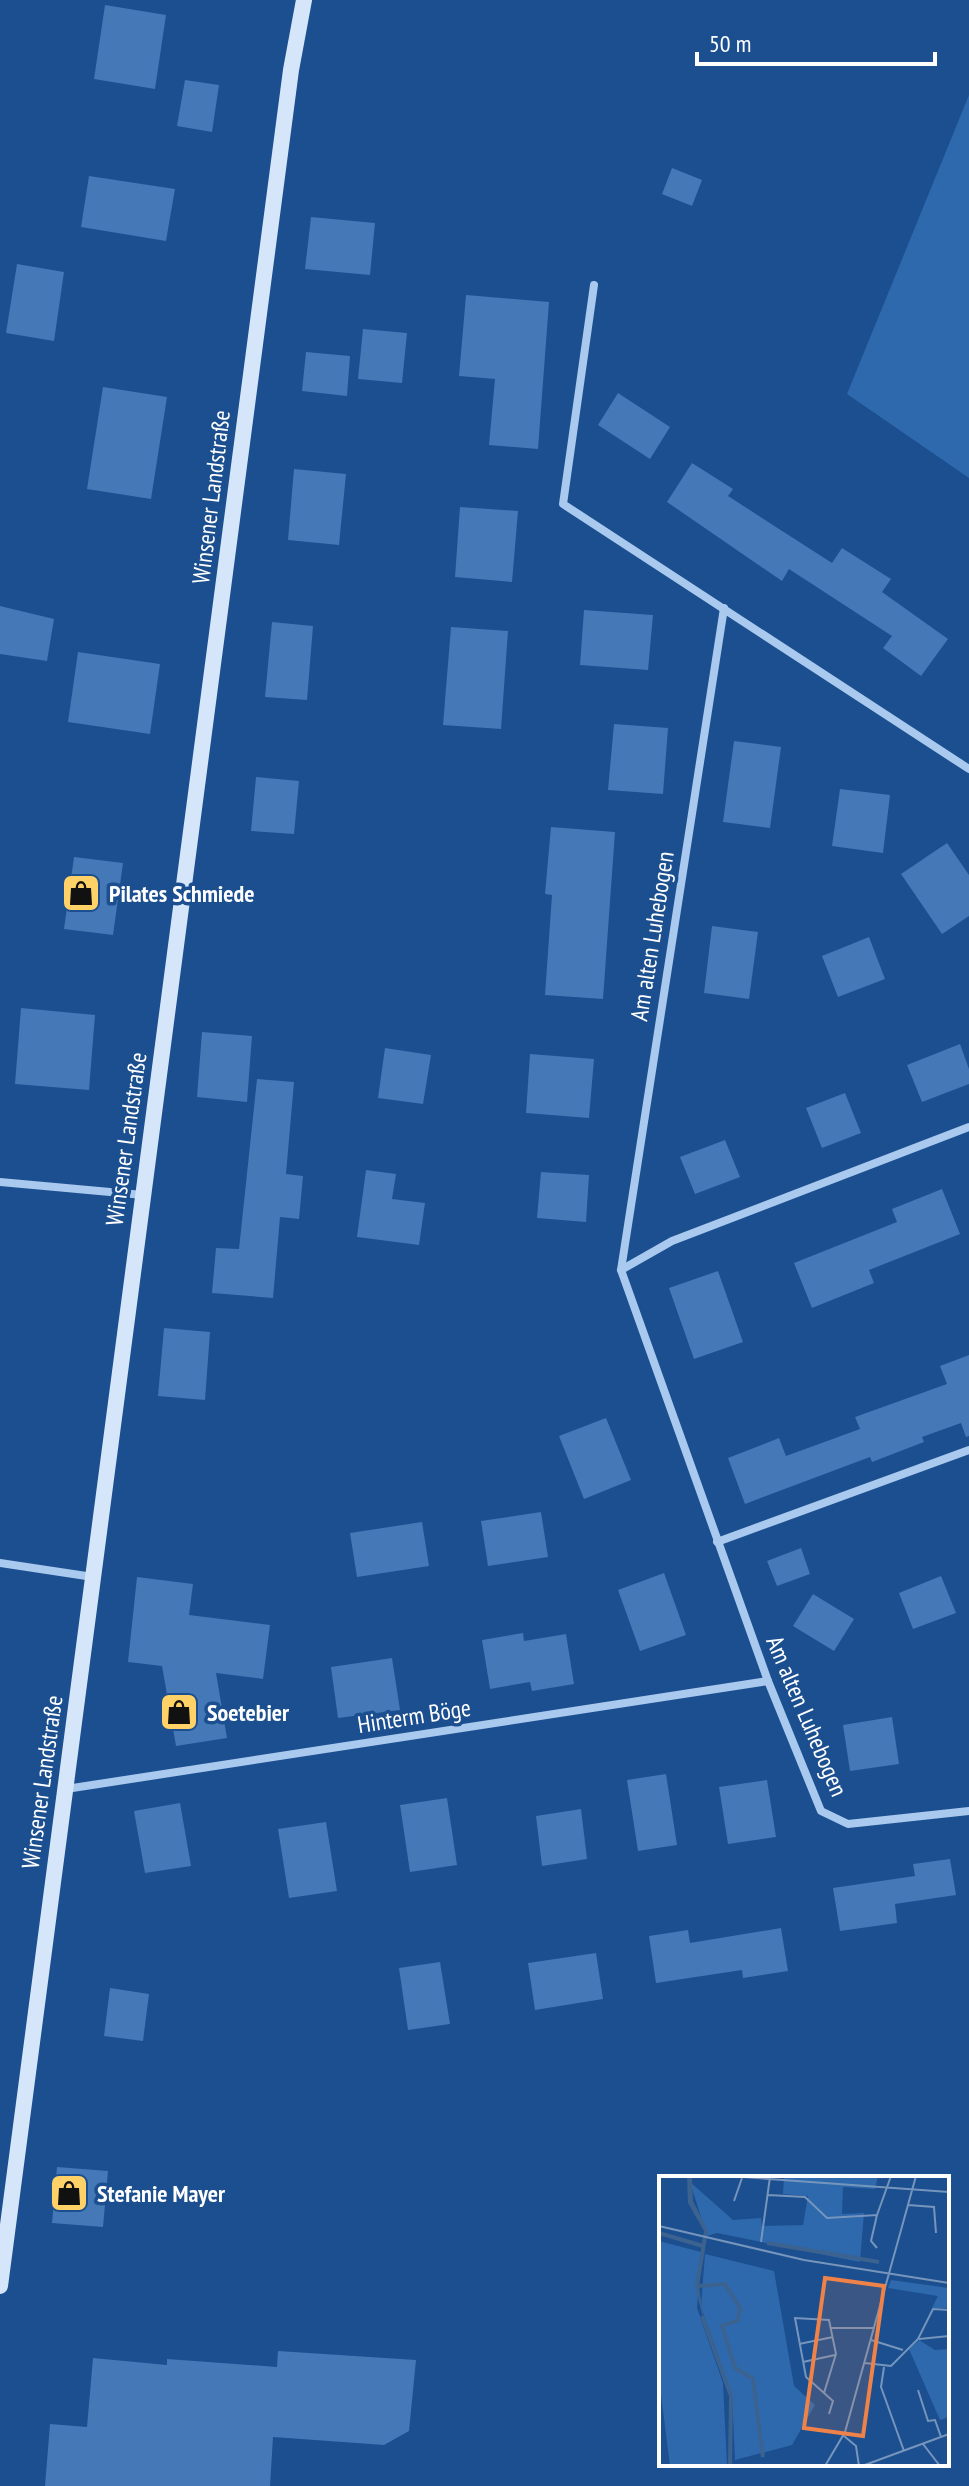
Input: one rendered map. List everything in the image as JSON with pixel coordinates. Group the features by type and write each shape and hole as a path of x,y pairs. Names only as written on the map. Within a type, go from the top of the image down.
{"main road":[{"name":"Winsener Landstraße","path":"0,2286 291,70 304,0"}],"street":[{"path":"594,285 563,504 969,769"},
{"name":"Am alten Luhebogen","path":"724,608 621,1270 768,1681 821,1811 848,1824 969,1811"},
{"path":"621,1270 672,1241 969,1127"},
{"path":"0,1182 143,1195"},
{"path":"717,1542 969,1450"},
{"path":"0,1563 93,1577"},
{"name":"Hinterm Böge","path":"65,1789 768,1681"}],"shaded area":[{"path":"969,95 969,478 847,394"}],"building":[{"path":"105,5 166,15 155,89 94,79"},
{"path":"185,80 219,85 212,132 177,126"},
{"path":"672,168 702,180 692,206 662,194"},
{"path":"89,176 175,189 166,241 81,227"},
{"path":"311,217 375,223 370,275 305,269"},
{"path":"17,264 64,272 54,341 6,333"},
{"path":"466,295 549,302 538,449 489,445 495,379 459,376"},
{"path":"363,329 407,333 402,383 358,379"},
{"path":"306,352 350,356 347,396 302,391"},
{"path":"103,387 167,397 151,499 87,489"},
{"path":"618,393 670,427 650,459 598,425"},
{"path":"692,463 733,489 728,496 832,563 842,548 891,579 882,592 948,639 921,676 883,648 892,636 789,569 782,581 667,502"},
{"path":"294,469 346,474 339,545 288,540"},
{"path":"460,507 518,511 512,582 455,577"},
{"path":"0,606 54,619 47,661 0,654"},
{"path":"584,610 653,615 648,670 580,665"},
{"path":"272,622 313,626 307,700 265,697"},
{"path":"451,627 508,631 501,729 443,725"},
{"path":"78,652 160,664 150,734 68,722"},
{"path":"614,724 668,728 663,794 608,790"},
{"path":"734,741 781,747 770,828 723,822"},
{"path":"256,777 299,781 294,834 251,831"},
{"path":"840,789 890,795 883,853 832,846"},
{"path":"551,827 615,832 603,999 545,995 552,895 545,894"},
{"path":"947,843 969,875 969,916 942,934 901,874"},
{"path":"74,857 123,863 113,935 64,929"},
{"path":"712,926 758,932 749,999 704,993"},
{"path":"869,937 885,979 838,997 822,956"},
{"path":"21,1008 95,1015 89,1090 15,1084"},
{"path":"202,1032 252,1036 247,1102 197,1097"},
{"path":"960,1044 969,1069 969,1084 922,1102 907,1065"},
{"path":"385,1048 431,1055 423,1104 378,1098"},
{"path":"530,1054 594,1059 589,1118 526,1113"},
{"path":"257,1079 294,1082 286,1174 303,1176 299,1219 280,1217 273,1298 212,1293 216,1248 239,1249"},
{"path":"845,1093 861,1133 822,1148 806,1108"},
{"path":"725,1140 740,1177 695,1194 680,1157"},
{"path":"366,1170 396,1174 392,1199 425,1203 419,1245 357,1237"},
{"path":"541,1172 589,1175 586,1222 537,1218"},
{"path":"942,1189 960,1234 869,1270 874,1283 812,1308 794,1263 897,1222 892,1209"},
{"path":"718,1271 743,1342 694,1359 669,1288"},
{"path":"164,1328 210,1332 205,1400 158,1396"},
{"path":"969,1355 969,1436 966,1437 961,1423 922,1437 924,1442 872,1462 870,1457 745,1504 728,1458 779,1438 786,1456 860,1429 855,1417 947,1384 940,1366"},
{"path":"606,1418 631,1480 584,1499 559,1436"},
{"path":"541,1512 548,1557 488,1566 481,1521"},
{"path":"422,1522 429,1566 357,1577 350,1533"},
{"path":"801,1548 810,1574 777,1586 767,1561"},
{"path":"664,1573 686,1635 640,1651 618,1590"},
{"path":"941,1576 956,1613 913,1629 899,1593"},
{"path":"137,1577 193,1584 189,1615 270,1625 263,1679 216,1673 227,1738 176,1746 162,1666 128,1662"},
{"path":"813,1594 854,1619 834,1651 793,1626"},
{"path":"523,1633 524,1641 566,1634 574,1684 532,1691 530,1682 490,1689 482,1640"},
{"path":"392,1658 400,1710 338,1718 331,1667"},
{"path":"892,1717 899,1764 850,1771 843,1725"},
{"path":"666,1774 677,1845 638,1851 627,1780"},
{"path":"767,1780 776,1837 728,1844 719,1787"},
{"path":"447,1798 457,1865 410,1872 400,1805"},
{"path":"180,1803 191,1866 145,1873 134,1811"},
{"path":"581,1809 587,1859 542,1866 536,1816"},
{"path":"326,1822 337,1891 289,1898 278,1829"},
{"path":"950,1859 956,1895 895,1904 897,1923 840,1931 833,1888 915,1876 913,1864"},
{"path":"781,1928 788,1971 743,1978 742,1970 656,1983 649,1936 688,1930 690,1943"},
{"path":"596,1953 603,1999 535,2010 528,1963"},
{"path":"440,1962 450,2024 408,2030 399,1968"},
{"path":"110,1988 149,1994 143,2041 104,2036"},
{"path":"57,2167 108,2171 103,2227 52,2223"},
{"path":"278,2351 416,2360 409,2431 384,2445 273,2437 270,2486 45,2486 50,2424 87,2427 93,2358 167,2365 167,2359 277,2367"}],"place":[{"name":"Pilates Schmiede","path":"81,893"},
{"name":"Soetebier","path":"179,1712"},
{"name":"Stefanie Mayer","path":"69,2193"}]}
